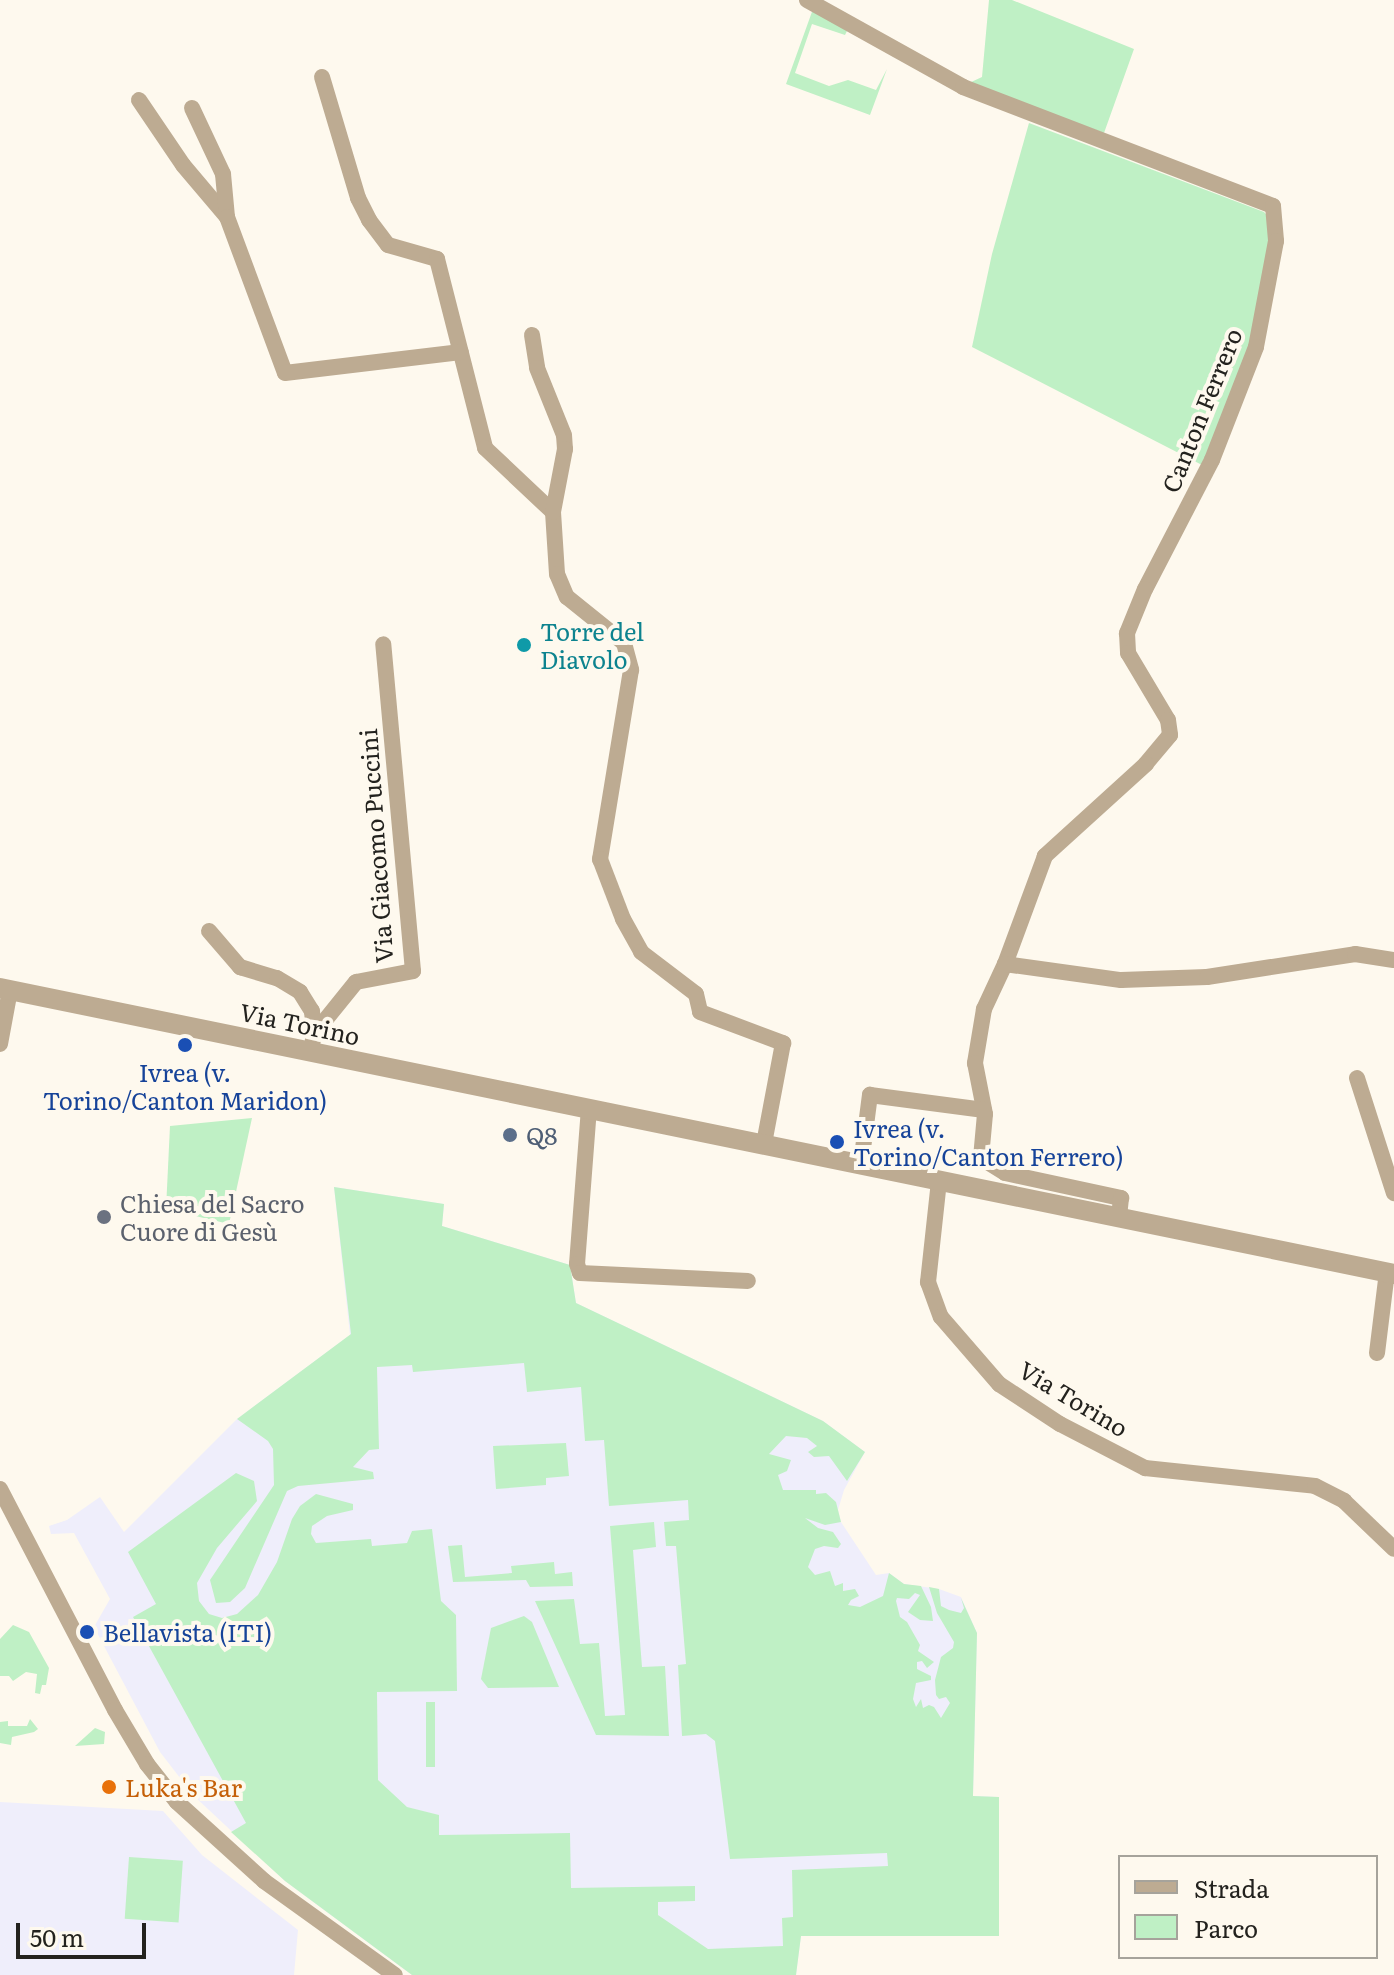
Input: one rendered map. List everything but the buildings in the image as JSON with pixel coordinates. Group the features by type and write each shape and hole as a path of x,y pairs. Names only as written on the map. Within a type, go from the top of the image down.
{"street":[{"name":"Canton Ferrero","path":"807,0 963,87 1273,206 1276,241 1256,347 1212,460 1145,589 1127,633 1128,653 1168,720 1170,735 1146,764 1045,856 1005,964 984,1009 975,1063 984,1110 981,1158 1005,1173 1121,1198 1119,1216"},
{"path":"322,77 358,198 369,220 388,245 437,259 485,448 553,512"},
{"path":"139,100 183,165 227,217"},
{"path":"192,108 223,174 227,217 285,373 461,352"},
{"path":"532,335 537,368 564,435 565,449 553,512 557,574 567,597 624,643 631,670 600,859 623,919 641,952 696,994 700,1012 783,1043 764,1144"},
{"name":"Via Giacomo Puccini","path":"312,1043 356,982 413,971 383,644"},
{"path":"209,931 240,967 277,978 300,992 312,1011 312,1043"},
{"path":"1005,964 1121,980 1207,977 1355,954 1394,960"},
{"path":"1,1035 5,989"},
{"name":"Via Torino","path":"5,989 312,1043 589,1108 1390,1273 1377,1353"},
{"path":"1357,1078 1394,1193"},
{"path":"861,1164 870,1095 984,1110"},
{"path":"589,1108 577,1264 580,1273 748,1281"},
{"name":"Via Torino","path":"939,1181 928,1282 941,1317 999,1384 1060,1424 1145,1468 1315,1486 1344,1501 1394,1549"},
{"path":"0,1489 115,1710 147,1764 177,1802 264,1881 395,1975"}],"shaded area":[{"path":"334,1187 444,1204 442,1226 570,1265 576,1303 823,1421 865,1452 844,1490 838,1510 841,1522 876,1575 889,1573 904,1584 939,1589 961,1597 977,1633 973,1796 999,1797 999,1936 801,1936 796,1975 412,1975 285,1881 194,1796 160,1752 94,1627 110,1599 74,1533 51,1534 49,1526 67,1520 100,1497 124,1532 237,1419 350,1335"},
{"path":"0,1802 163,1811 202,1855 298,1930 294,1975 0,1975"}],"green space":[{"path":"989,0 1012,0 1134,49 1104,133 969,83 982,77"},
{"path":"813,9 847,31 845,35 812,24 795,73 829,86 848,80 876,90 887,69 870,115 786,84"},
{"path":"1029,123 1264,212 1271,220 1272,229 1249,347 1202,465 972,347 992,254"},
{"path":"252,1118 229,1224 166,1209 170,1126"},
{"path":"334,1187 444,1204 442,1226 570,1265 576,1303 823,1421 865,1452 847,1481 829,1456 814,1457 808,1452 817,1446 807,1438 786,1436 769,1454 791,1460 787,1471 778,1475 783,1490 816,1490 816,1494 826,1493 836,1502 841,1522 825,1525 805,1518 818,1528 833,1532 841,1544 838,1548 824,1546 815,1549 808,1567 815,1575 830,1571 835,1586 843,1583 843,1591 855,1589 859,1596 848,1605 860,1607 883,1596 889,1573 904,1584 921,1586 931,1607 933,1621 920,1620 908,1612 920,1595 915,1593 909,1599 897,1598 896,1601 900,1617 907,1622 920,1645 918,1651 934,1662 927,1668 922,1661 917,1662 917,1669 931,1676 931,1680 916,1683 913,1699 916,1707 921,1699 923,1708 929,1705 934,1707 941,1718 950,1703 946,1697 939,1699 936,1695 935,1680 941,1657 953,1648 954,1642 937,1613 929,1587 939,1589 941,1606 949,1610 961,1613 964,1608 961,1598 977,1633 973,1796 999,1797 999,1936 801,1936 796,1975 412,1975 285,1881 231,1832 246,1823 133,1617 156,1604 128,1552 236,1473 254,1481 257,1501 217,1548 197,1583 199,1601 209,1614 222,1618 237,1614 258,1595 277,1562 292,1519 300,1506 316,1494 353,1504 353,1510 327,1516 312,1526 311,1534 316,1543 371,1539 372,1546 407,1543 412,1531 432,1529 441,1601 456,1615 457,1691 377,1692 378,1780 407,1807 439,1815 439,1835 570,1833 571,1888 695,1886 695,1901 658,1902 658,1915 708,1949 783,1946 782,1918 793,1917 792,1870 888,1866 887,1853 730,1859 715,1741 706,1734 682,1736 678,1665 686,1664 676,1546 666,1546 664,1522 689,1520 688,1500 609,1506 604,1440 585,1441 581,1387 527,1392 524,1363 413,1372 412,1365 377,1367 379,1449 369,1450 353,1467 373,1472 374,1479 298,1486 287,1491 245,1588 230,1602 216,1603 210,1580 274,1485 273,1449 268,1441 237,1419 351,1334"},
{"path":"566,1443 569,1476 546,1478 546,1485 496,1489 493,1446"},
{"path":"654,1522 656,1547 633,1550 642,1667 665,1666 669,1736 596,1735 535,1601 574,1599 580,1644 599,1643 605,1716 625,1715 610,1526"},
{"path":"462,1545 465,1577 512,1573 511,1566 554,1562 555,1574 572,1572 573,1586 530,1587 526,1580 453,1582 448,1546"},
{"path":"524,1616 532,1622 559,1687 488,1688 481,1679 491,1628"},
{"path":"13,1625 29,1632 49,1668 46,1685 42,1685 40,1694 35,1693 37,1674 26,1672 13,1681 9,1676 0,1676 0,1639"},
{"path":"426,1702 435,1702 435,1767 426,1767"},
{"path":"30,1719 38,1729 12,1737 11,1745 0,1743 0,1722 8,1721 8,1726 27,1726"},
{"path":"95,1728 105,1732 104,1744 75,1746"},
{"path":"129,1857 183,1861 179,1923 125,1919"}],"place":[{"name":"Torre del Diavolo","path":"524,645"},
{"name":"Ivrea (v. Torino/Canton Maridon)","path":"185,1045"},
{"name":"Q8","path":"510,1135"},
{"name":"Ivrea (v. Torino/Canton Ferrero)","path":"837,1142"},
{"name":"Chiesa del Sacro Cuore di Gesù","path":"104,1217"},
{"name":"Bellavista (ITI)","path":"87,1632"},
{"name":"Luka's Bar","path":"109,1787"}]}
